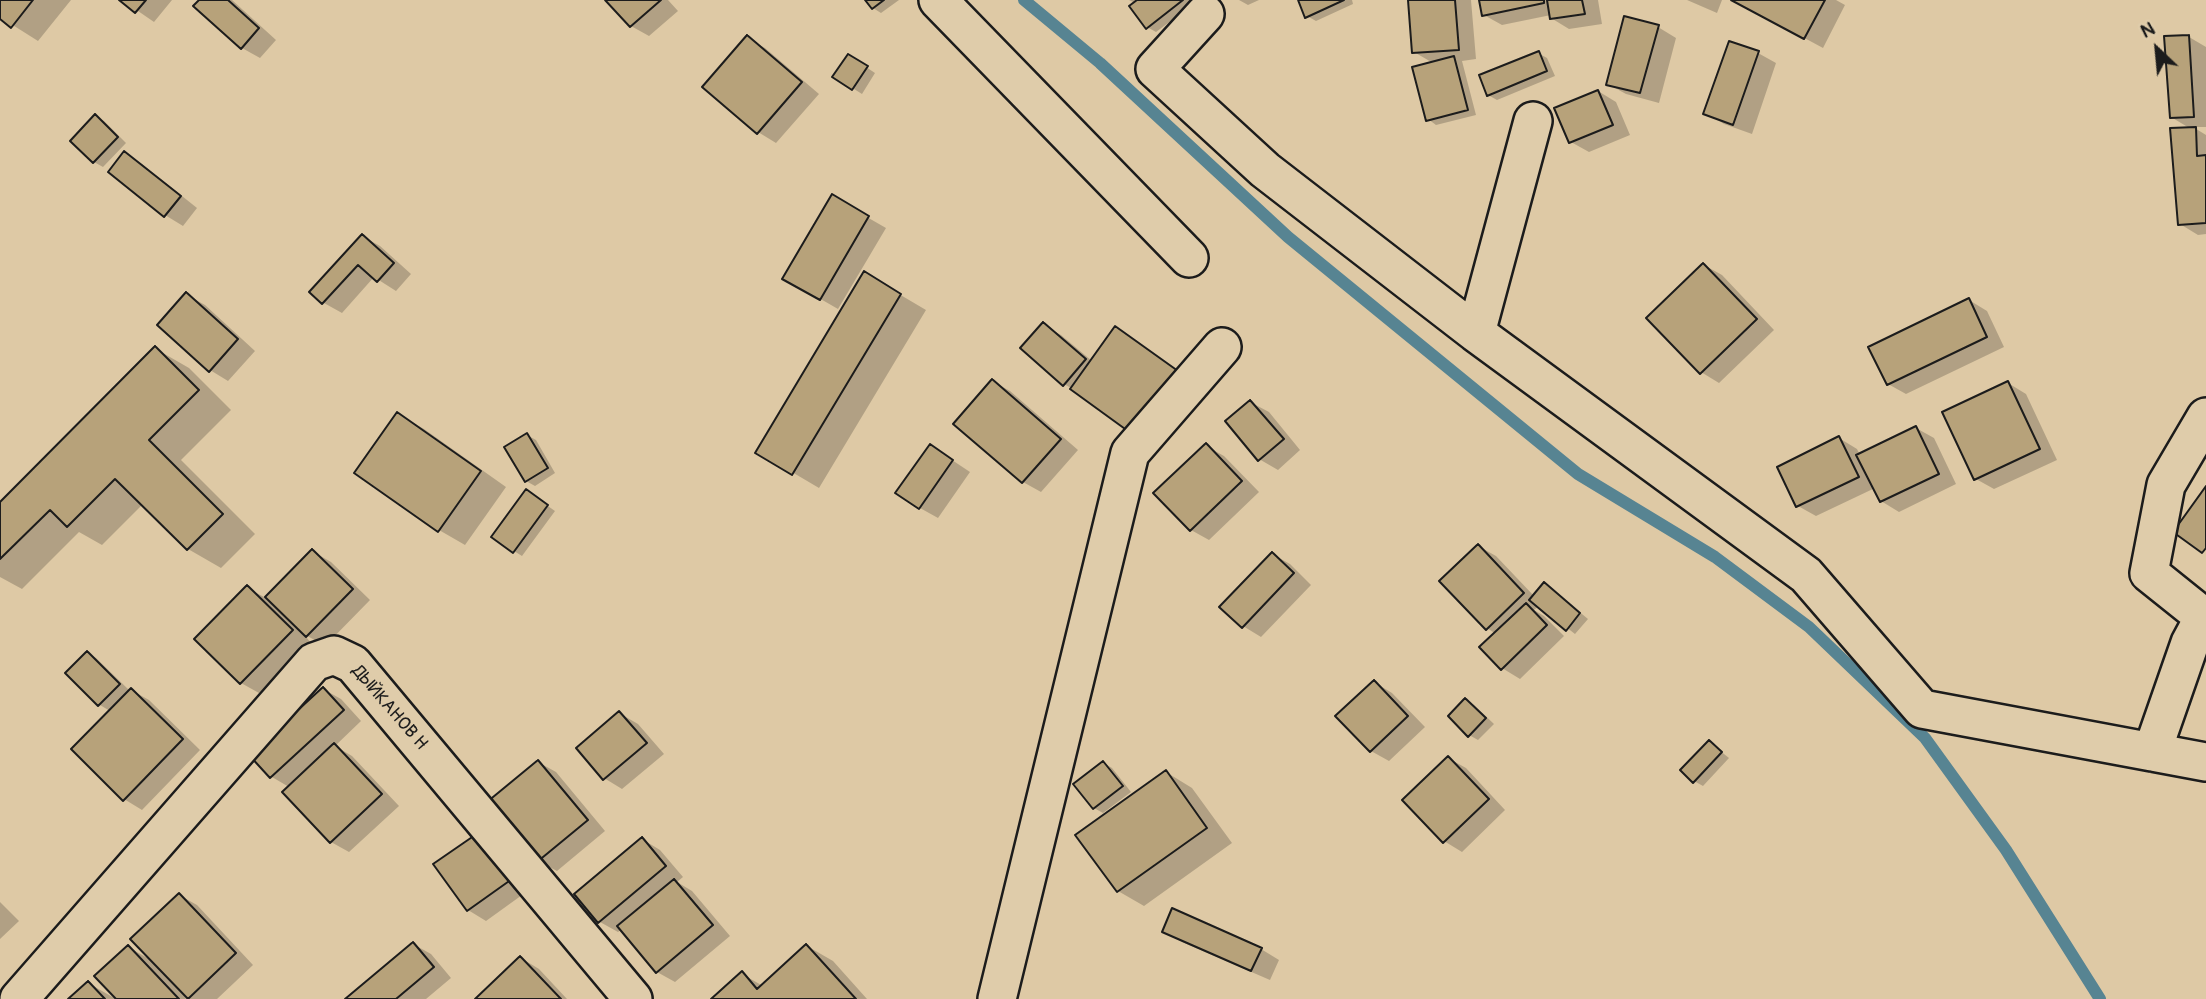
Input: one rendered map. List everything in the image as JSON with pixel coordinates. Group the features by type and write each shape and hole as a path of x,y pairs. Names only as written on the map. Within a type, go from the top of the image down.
{"street":[{"path":"939,0 1189,258"},
{"path":"1205,14 1155,69 1265,170 1476,333 1805,575 1922,709 2206,762"},
{"path":"1476,333 1533,121"},
{"path":"997,999 1130,453 1222,347"},
{"path":"2152,752 2190,643 2204,617 2149,573 2166,485 2206,417"},
{"name":"ДЫЙКАНОВ Н","path":"19,999 314,662 334,655 353,664 633,999"}],"building":[{"path":"0,0 33,0 11,28 0,19"},
{"path":"119,0 146,0 135,13"},
{"path":"199,0 228,0 259,28 241,49 193,6"},
{"path":"605,0 661,0 630,27"},
{"path":"865,0 884,0 872,9"},
{"path":"1137,0 1183,0 1146,29 1129,6"},
{"path":"1298,0 1344,0 1305,18"},
{"path":"1408,0 1455,0 1459,50 1412,53"},
{"path":"1479,0 1544,0 1544,3 1482,16"},
{"path":"1547,0 1582,0 1585,14 1550,19"},
{"path":"1731,0 1825,0 1804,39"},
{"path":"1624,16 1659,25 1640,93 1606,85"},
{"path":"747,35 802,82 757,134 702,87"},
{"path":"2189,35 2194,117 2170,118 2164,36"},
{"path":"1729,41 1759,51 1733,125 1703,114"},
{"path":"1539,51 1547,71 1487,96 1479,75"},
{"path":"848,54 868,66 852,90 832,77"},
{"path":"1454,56 1468,110 1426,121 1412,67"},
{"path":"1598,90 1613,125 1569,143 1554,108"},
{"path":"95,114 118,137 93,163 70,141"},
{"path":"2196,127 2197,156 2206,155 2206,223 2178,225 2170,128"},
{"path":"124,151 181,196 164,217 108,172"},
{"path":"832,194 869,216 820,300 782,279"},
{"path":"362,234 394,263 377,282 358,265 322,304 309,292"},
{"path":"1703,263 1757,319 1700,374 1646,318"},
{"path":"864,271 901,294 792,475 755,453"},
{"path":"186,292 238,339 209,372 157,325"},
{"path":"1969,298 1987,337 1887,385 1868,347"},
{"path":"1043,322 1086,359 1063,386 1020,348"},
{"path":"1115,326 1178,371 1132,434 1070,389"},
{"path":"155,346 199,390 149,440 223,514 187,550 115,479 67,527 50,510 0,559 0,502"},
{"path":"992,379 1061,439 1022,483 953,424"},
{"path":"2008,381 2040,449 1974,480 1942,412"},
{"path":"1250,400 1284,439 1258,461 1225,421"},
{"path":"397,412 481,471 438,532 354,473"},
{"path":"1916,426 1939,474 1880,502 1856,455"},
{"path":"527,433 548,468 525,482 504,447"},
{"path":"1839,436 1859,477 1796,507 1777,467"},
{"path":"1206,443 1242,481 1190,531 1153,493"},
{"path":"930,444 953,460 919,509 895,493"},
{"path":"2206,486 2206,548 2202,553 2173,532"},
{"path":"526,489 548,505 513,553 491,537"},
{"path":"1478,544 1524,593 1486,630 1439,581"},
{"path":"312,549 353,589 306,637 265,597"},
{"path":"1272,552 1294,573 1242,628 1219,607"},
{"path":"1544,582 1580,613 1566,631 1529,600"},
{"path":"247,585 293,630 240,684 194,639"},
{"path":"1526,603 1547,625 1501,670 1479,647"},
{"path":"87,651 120,684 98,706 65,673"},
{"path":"1374,680 1408,716 1370,752 1335,716"},
{"path":"323,687 344,710 270,778 249,755"},
{"path":"131,688 183,739 123,801 71,749"},
{"path":"1465,698 1486,718 1468,737 1448,716"},
{"path":"619,711 647,743 603,780 576,748"},
{"path":"1709,740 1722,752 1693,783 1680,770"},
{"path":"334,743 382,794 330,843 282,792"},
{"path":"1448,756 1489,799 1443,843 1402,800"},
{"path":"538,760 588,820 537,862 487,802"},
{"path":"1103,761 1123,786 1093,809 1073,784"},
{"path":"1166,770 1207,828 1117,892 1075,835"},
{"path":"478,833 512,879 467,911 433,864"},
{"path":"642,837 666,866 598,923 574,894"},
{"path":"674,879 713,925 656,973 617,926"},
{"path":"179,893 236,953 188,999 130,939"},
{"path":"1172,908 1262,948 1251,971 1162,932"},
{"path":"413,942 434,967 396,999 345,999"},
{"path":"806,944 856,999 711,999 742,971 757,989"},
{"path":"128,945 179,999 116,999 94,976"},
{"path":"520,956 561,999 475,999"},
{"path":"88,981 105,999 68,999"}],"waterway":[{"path":"1024,0 1100,63 1288,237 1578,474 1715,557 1809,627 1925,738 2006,850 2100,999"}]}
